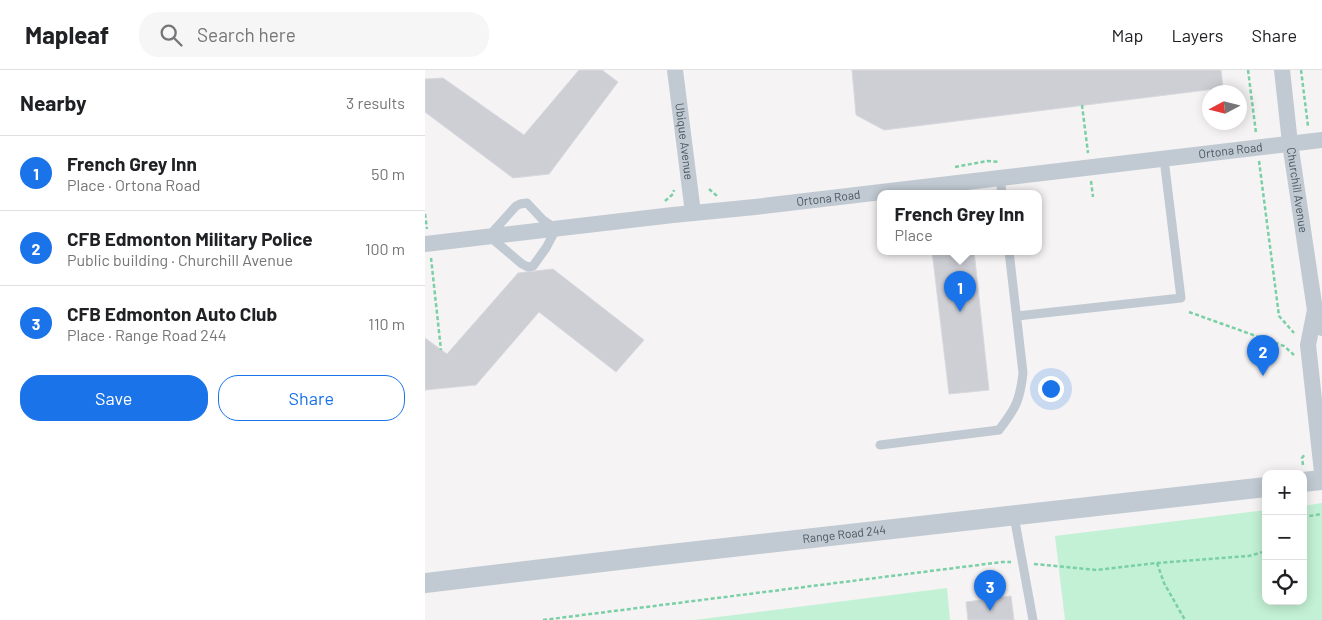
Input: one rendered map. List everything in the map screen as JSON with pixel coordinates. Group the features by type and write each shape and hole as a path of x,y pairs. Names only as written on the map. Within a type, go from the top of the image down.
{"street":[{"name":"Ubique Avenue","path":"675,70 693,213"},
{"name":"Churchill Avenue","path":"1282,70 1290,143 1315,310 1322,328"},
{"name":"Ortona Road","path":"956,190 1001,186 1164,159 1322,140"},
{"name":"Ortona Road","path":"426,238 489,236 693,213 877,197"},
{"name":"Churchill Avenue","path":"1313,479 1308,345 1315,310"},
{"name":"Range Road 244","path":"425,583 1262,487"}],"lane":[{"path":"1017,316 1181,298 1164,159"},
{"path":"527,203 543,220 556,229 541,256 533,266 522,264 489,236 520,204 527,203"},
{"path":"880,445 999,430 1013,411 1021,393 1023,373 1009,255"},
{"path":"1014,516 1033,620"}],"path":[{"path":"1249,70 1279,316 1295,334"},
{"path":"1301,70 1308,128"},
{"path":"663,202 673,194 675,188"},
{"path":"425,214 426,238"},
{"path":"1189,312 1283,346 1297,357 1297,350"},
{"path":"1305,454 1302,458 1313,479"},
{"path":"1307,516 1322,514"},
{"path":"543,620 1002,562 1097,570 1249,556 1262,552"},
{"path":"1157,563 1164,583 1185,620"}],"green space":[{"path":"1322,503 1322,620 1065,620 1055,536 1262,510 1262,605 1307,605 1307,505"},
{"path":"947,588 950,620 694,620"}],"building":[{"path":"579,70 602,70 618,82 549,174 513,178 425,112 425,79 443,78 524,135"},
{"path":"852,70 1221,70 1223,85 1202,85 1202,91 884,130 856,115"},
{"path":"932,255 974,255 989,390 949,394"},
{"path":"553,269 644,340 616,372 539,312 476,385 425,390 425,338 447,354 518,273"},
{"path":"1011,596 1014,620 968,620 966,602"}],"place":[{"name":"French Grey Inn","path":"960,312"},
{"name":"CFB Edmonton Military Police","path":"1263,376"},
{"name":"CFB Edmonton Auto Club","path":"990,611"}]}
